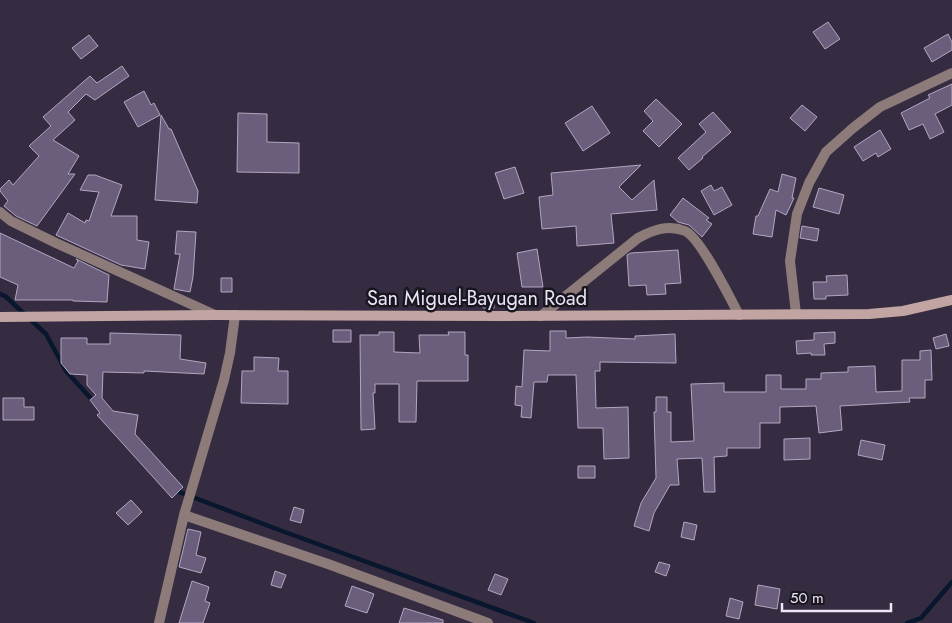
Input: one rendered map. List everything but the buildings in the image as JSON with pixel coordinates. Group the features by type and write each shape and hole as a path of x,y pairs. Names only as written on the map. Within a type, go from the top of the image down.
{"main road":[{"name":"San Miguel-Bayugan Road","path":"0,317 215,314 541,316 868,314 903,311 952,300"}],"street":[{"path":"796,314 790,261 797,214 809,183 826,152 853,128 880,108 952,73"},
{"path":"0,212 11,221 56,243 215,314"},
{"path":"541,316 638,238 652,230 664,227 688,232 710,260 739,315"},
{"path":"159,623 184,515 224,380 230,353 234,315"},
{"path":"184,515 328,564 488,623"}],"waterway":[{"path":"0,294 5,296 46,334 66,371 95,403"},
{"path":"174,490 534,623"},
{"path":"907,623 921,618 952,582"}]}
